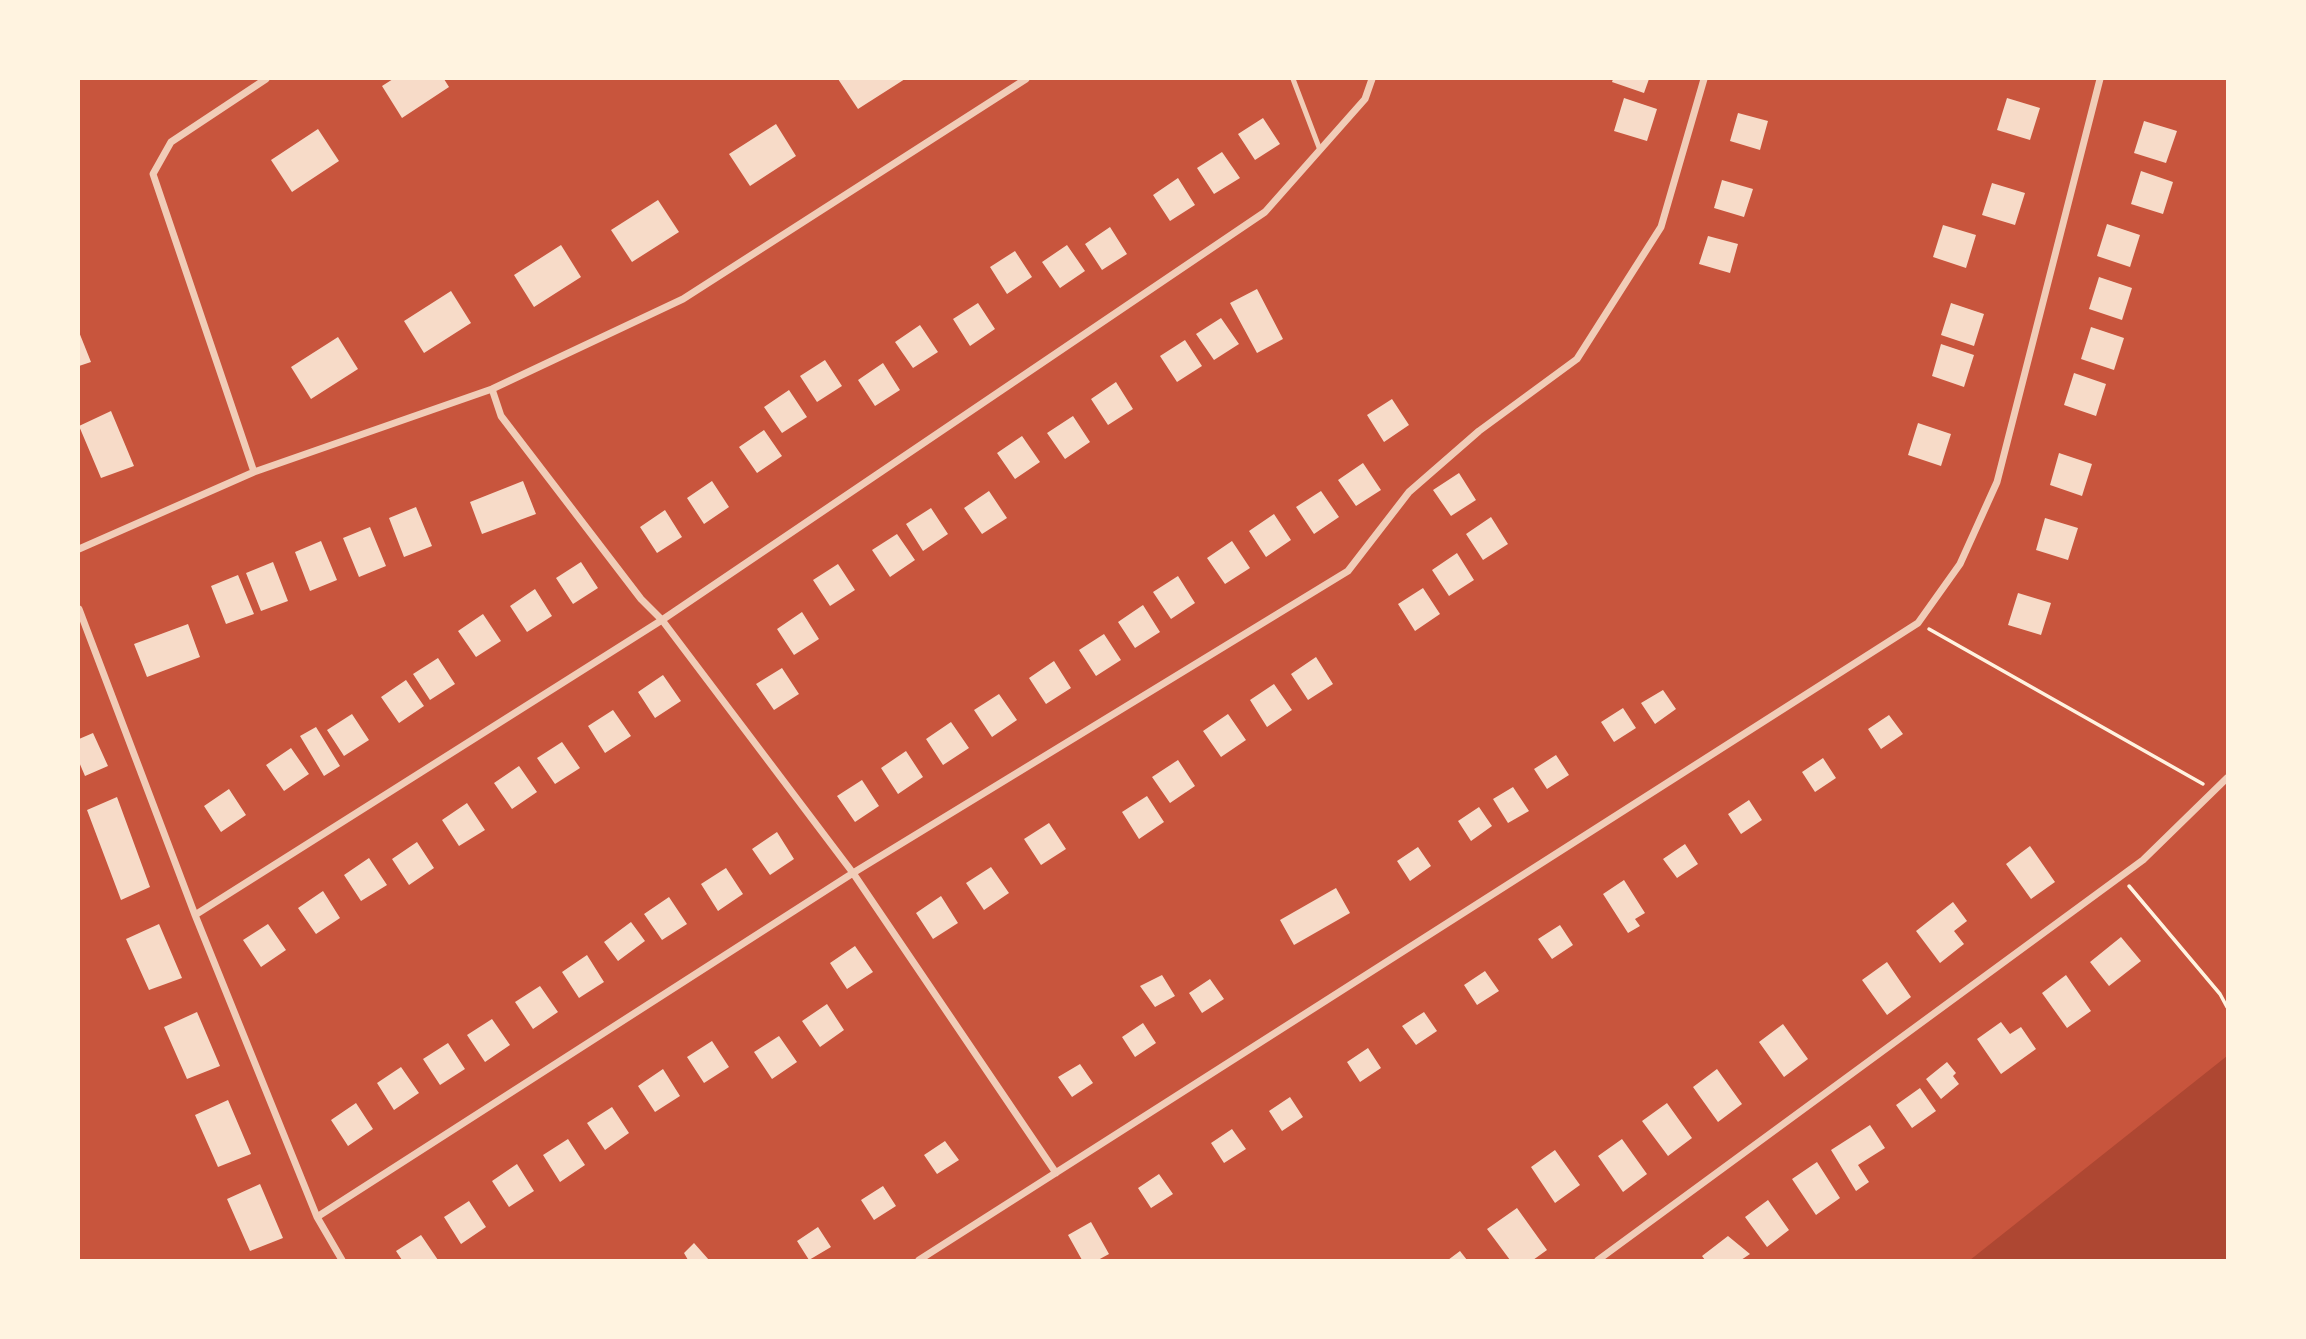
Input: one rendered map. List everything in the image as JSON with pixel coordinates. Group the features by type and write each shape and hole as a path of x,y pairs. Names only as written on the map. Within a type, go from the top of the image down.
{"street":[{"path":"254,472 153,174 171,142 266,79"},
{"path":"79,549 254,472 492,389 683,299 1026,79"},
{"path":"195,915 662,620 1265,212 1365,99 1372,79"},
{"path":"317,1217 853,873 1349,571 1409,492 1479,431 1577,359 1661,227 1704,79"},
{"path":"919,1260 1918,623 1960,564 1997,482 2099,79"},
{"path":"492,389 501,416 641,599 662,620 853,873 1056,1173"},
{"path":"79,609 195,915 317,1217 342,1260"},
{"path":"1598,1260 2143,860 2227,778"}],"lane":[{"path":"1293,79 1320,150"}],"path":[{"path":"1918,623 2214,791"},
{"path":"2121,876 2220,994 2227,1007"}],"shaded area":[{"path":"2227,1056 2227,1260 1970,1260"}],"building":[{"path":"393,79 444,79 449,87 402,118 382,86"},
{"path":"838,79 905,79 858,109"},
{"path":"1613,79 1649,79 1644,93 1612,82"},
{"path":"1624,98 1657,109 1647,141 1614,131"},
{"path":"2007,98 2040,108 2030,140 1997,130"},
{"path":"1738,113 1768,121 1760,150 1730,141"},
{"path":"1263,118 1280,144 1255,160 1238,134"},
{"path":"2144,121 2177,131 2166,163 2134,153"},
{"path":"776,124 796,156 750,186 729,154"},
{"path":"318,129 339,161 292,192 271,160"},
{"path":"1222,152 1240,178 1214,194 1197,168"},
{"path":"2141,171 2173,182 2163,214 2131,204"},
{"path":"1178,178 1195,205 1170,221 1153,195"},
{"path":"1722,180 1753,189 1744,217 1714,208"},
{"path":"1992,183 2025,193 2015,225 1982,215"},
{"path":"658,200 679,232 632,262 611,230"},
{"path":"2107,224 2140,235 2130,267 2097,256"},
{"path":"1943,225 1976,235 1966,268 1933,257"},
{"path":"1110,227 1127,254 1102,270 1085,244"},
{"path":"1708,236 1738,244 1730,273 1699,264"},
{"path":"561,245 581,277 534,307 514,275"},
{"path":"1067,245 1085,271 1060,288 1042,262"},
{"path":"1015,251 1032,277 1007,294 990,267"},
{"path":"2099,277 2132,288 2122,320 2089,309"},
{"path":"1257,289 1283,339 1257,353 1230,303"},
{"path":"451,291 471,323 424,353 404,321"},
{"path":"978,303 995,329 970,346 953,319"},
{"path":"1951,303 1984,314 1974,346 1941,335"},
{"path":"1221,318 1239,344 1214,360 1196,334"},
{"path":"920,325 938,352 913,368 895,342"},
{"path":"2091,327 2124,338 2114,370 2081,359"},
{"path":"79,332 91,362 79,366"},
{"path":"338,337 358,369 311,399 291,367"},
{"path":"1185,340 1202,366 1177,382 1160,356"},
{"path":"1941,344 1974,355 1964,387 1932,376"},
{"path":"825,360 842,386 817,402 800,376"},
{"path":"883,363 900,390 875,406 858,380"},
{"path":"2074,373 2106,384 2096,416 2064,405"},
{"path":"1116,382 1133,409 1108,425 1091,399"},
{"path":"789,390 807,417 782,433 764,407"},
{"path":"1392,399 1409,425 1384,442 1367,415"},
{"path":"111,411 134,466 101,478 79,426"},
{"path":"1073,416 1090,442 1065,459 1047,433"},
{"path":"1918,423 1951,434 1941,466 1908,455"},
{"path":"764,430 782,456 757,473 739,447"},
{"path":"1022,436 1040,462 1015,479 997,453"},
{"path":"2059,453 2092,464 2082,496 2050,485"},
{"path":"1363,463 1381,490 1356,506 1338,480"},
{"path":"1459,473 1476,500 1451,516 1433,490"},
{"path":"523,481 536,514 482,534 470,502"},
{"path":"712,481 729,507 704,524 687,498"},
{"path":"989,491 1007,518 982,534 964,508"},
{"path":"1321,491 1339,517 1314,534 1296,507"},
{"path":"416,507 432,546 404,557 389,518"},
{"path":"931,508 948,534 923,551 906,524"},
{"path":"665,510 682,537 657,553 640,527"},
{"path":"1274,514 1291,540 1266,557 1249,531"},
{"path":"1491,517 1508,544 1483,560 1466,534"},
{"path":"2045,518 2078,528 2068,560 2036,550"},
{"path":"370,527 386,566 359,577 343,538"},
{"path":"897,534 915,560 890,577 872,550"},
{"path":"321,541 337,580 310,591 295,552"},
{"path":"1232,541 1250,568 1225,584 1207,558"},
{"path":"1457,553 1474,580 1449,596 1432,570"},
{"path":"273,562 288,601 261,611 246,573"},
{"path":"581,562 598,588 573,604 556,578"},
{"path":"838,564 855,590 830,606 813,580"},
{"path":"238,575 254,614 226,624 211,586"},
{"path":"1178,576 1195,603 1171,619 1153,592"},
{"path":"1423,588 1440,614 1415,631 1398,604"},
{"path":"535,589 552,616 527,632 510,606"},
{"path":"2018,593 2051,603 2041,635 2008,625"},
{"path":"1143,605 1160,632 1135,648 1118,622"},
{"path":"802,612 819,639 794,655 777,629"},
{"path":"483,614 501,641 476,657 458,631"},
{"path":"188,624 200,657 147,677 134,644"},
{"path":"1104,634 1121,660 1096,676 1079,650"},
{"path":"1316,657 1333,684 1308,700 1291,674"},
{"path":"438,658 455,684 430,700 413,674"},
{"path":"1054,661 1071,688 1046,704 1029,678"},
{"path":"782,668 799,694 774,710 756,684"},
{"path":"663,675 681,701 655,718 638,692"},
{"path":"406,680 424,706 399,723 381,697"},
{"path":"1274,684 1292,710 1267,727 1250,700"},
{"path":"1663,690 1676,709 1655,724 1641,703"},
{"path":"999,694 1017,720 992,737 974,710"},
{"path":"1623,708 1636,728 1614,742 1601,722"},
{"path":"613,710 631,736 605,753 588,726"},
{"path":"352,714 369,740 344,756 327,730"},
{"path":"1228,714 1246,740 1221,757 1203,731"},
{"path":"1889,715 1903,734 1881,749 1868,729"},
{"path":"951,722 969,748 943,765 926,739"},
{"path":"316,727 340,766 324,776 300,736"},
{"path":"93,733 108,766 85,776 79,762 79,739"},
{"path":"562,742 580,768 555,784 537,758"},
{"path":"291,748 309,774 284,791 266,765"},
{"path":"906,751 923,777 898,794 881,768"},
{"path":"1556,755 1569,775 1547,789 1534,769"},
{"path":"1823,758 1836,778 1815,792 1802,772"},
{"path":"1178,760 1195,786 1170,803 1152,777"},
{"path":"519,766 537,792 512,809 494,783"},
{"path":"862,780 879,806 855,822 837,796"},
{"path":"1513,787 1529,811 1508,823 1493,799"},
{"path":"229,789 246,815 221,832 204,806"},
{"path":"1147,796 1164,822 1139,839 1122,812"},
{"path":"117,797 150,887 121,900 87,810"},
{"path":"1749,800 1762,820 1741,834 1728,814"},
{"path":"467,803 485,830 459,846 442,820"},
{"path":"1479,807 1492,826 1471,841 1458,821"},
{"path":"1049,823 1066,849 1041,865 1024,839"},
{"path":"777,832 794,859 770,875 752,849"},
{"path":"417,842 434,868 409,885 392,859"},
{"path":"1685,844 1698,864 1677,878 1663,859"},
{"path":"2030,846 2055,882 2031,899 2006,864"},
{"path":"1418,847 1431,866 1410,881 1397,861"},
{"path":"369,858 387,885 361,901 344,875"},
{"path":"991,867 1009,893 984,910 966,883"},
{"path":"726,868 743,894 718,911 701,884"},
{"path":"1624,880 1645,913 1635,919 1640,926 1628,933 1603,894"},
{"path":"1336,888 1350,913 1294,945 1280,920"},
{"path":"323,891 340,918 316,934 298,908"},
{"path":"941,896 958,923 933,939 916,913"},
{"path":"669,897 687,924 662,940 644,914"},
{"path":"1953,902 1967,921 1954,931 1964,944 1940,963 1916,931"},
{"path":"631,922 645,941 618,961 604,942"},
{"path":"159,924 182,978 149,990 126,939"},
{"path":"268,924 286,950 261,967 243,940"},
{"path":"1560,925 1573,945 1552,959 1538,939"},
{"path":"2121,937 2141,961 2109,986 2090,962"},
{"path":"855,946 873,972 847,989 830,963"},
{"path":"587,955 604,982 579,998 562,972"},
{"path":"1887,962 1911,997 1887,1015 1862,980"},
{"path":"1485,971 1499,991 1477,1005 1464,985"},
{"path":"1162,975 1175,996 1155,1007 1140,986"},
{"path":"2066,975 2091,1011 2067,1028 2042,993"},
{"path":"1210,979 1224,999 1202,1013 1189,993"},
{"path":"540,986 558,1012 533,1029 515,1002"},
{"path":"827,1004 844,1030 820,1047 802,1021"},
{"path":"197,1012 220,1066 187,1079 164,1027"},
{"path":"1424,1012 1437,1031 1416,1045 1402,1026"},
{"path":"492,1019 510,1045 485,1062 467,1035"},
{"path":"2001,1022 2010,1034 2021,1027 2036,1049 2001,1074 1977,1039"},
{"path":"1143,1023 1156,1043 1135,1057 1122,1037"},
{"path":"1783,1024 1808,1059 1784,1077 1759,1042"},
{"path":"779,1036 797,1062 772,1079 754,1052"},
{"path":"712,1041 729,1067 704,1083 687,1057"},
{"path":"448,1043 465,1069 440,1085 423,1059"},
{"path":"1368,1048 1381,1068 1360,1082 1347,1062"},
{"path":"1947,1062 1956,1073 1953,1076 1959,1084 1941,1099 1926,1079"},
{"path":"1080,1064 1093,1083 1072,1097 1058,1077"},
{"path":"401,1067 419,1093 394,1110 377,1083"},
{"path":"663,1069 680,1096 655,1112 638,1086"},
{"path":"1717,1069 1742,1104 1718,1122 1693,1087"},
{"path":"1920,1088 1936,1111 1912,1128 1896,1105"},
{"path":"1290,1097 1303,1117 1282,1131 1269,1111"},
{"path":"228,1100 251,1154 218,1167 195,1115"},
{"path":"356,1103 373,1129 348,1146 331,1120"},
{"path":"1667,1103 1692,1138 1668,1156 1642,1121"},
{"path":"612,1107 629,1133 605,1150 587,1123"},
{"path":"1870,1125 1885,1148 1858,1165 1869,1182 1856,1191 1831,1150"},
{"path":"1232,1129 1246,1149 1224,1163 1211,1143"},
{"path":"568,1139 585,1165 560,1182 543,1155"},
{"path":"1622,1139 1647,1174 1623,1192 1598,1156"},
{"path":"945,1141 959,1160 937,1174 924,1155"},
{"path":"1555,1150 1580,1185 1555,1203 1531,1167"},
{"path":"1817,1162 1840,1198 1816,1215 1792,1179"},
{"path":"517,1164 534,1191 509,1207 492,1181"},
{"path":"1159,1174 1173,1194 1151,1208 1138,1188"},
{"path":"260,1184 283,1238 250,1251 227,1199"},
{"path":"883,1186 896,1206 874,1220 861,1200"},
{"path":"1768,1200 1789,1230 1767,1247 1745,1217"},
{"path":"469,1201 486,1227 461,1244 444,1217"},
{"path":"1517,1208 1547,1250 1533,1260 1510,1260 1487,1229"},
{"path":"1091,1222 1109,1254 1098,1260 1082,1260 1068,1235"},
{"path":"818,1227 831,1247 809,1260 797,1241"},
{"path":"421,1235 438,1260 402,1260 396,1251"},
{"path":"1728,1236 1750,1254 1741,1260 1705,1260 1702,1256"},
{"path":"694,1243 709,1260 688,1260 684,1253"},
{"path":"1460,1251 1467,1260 1448,1260"}]}
